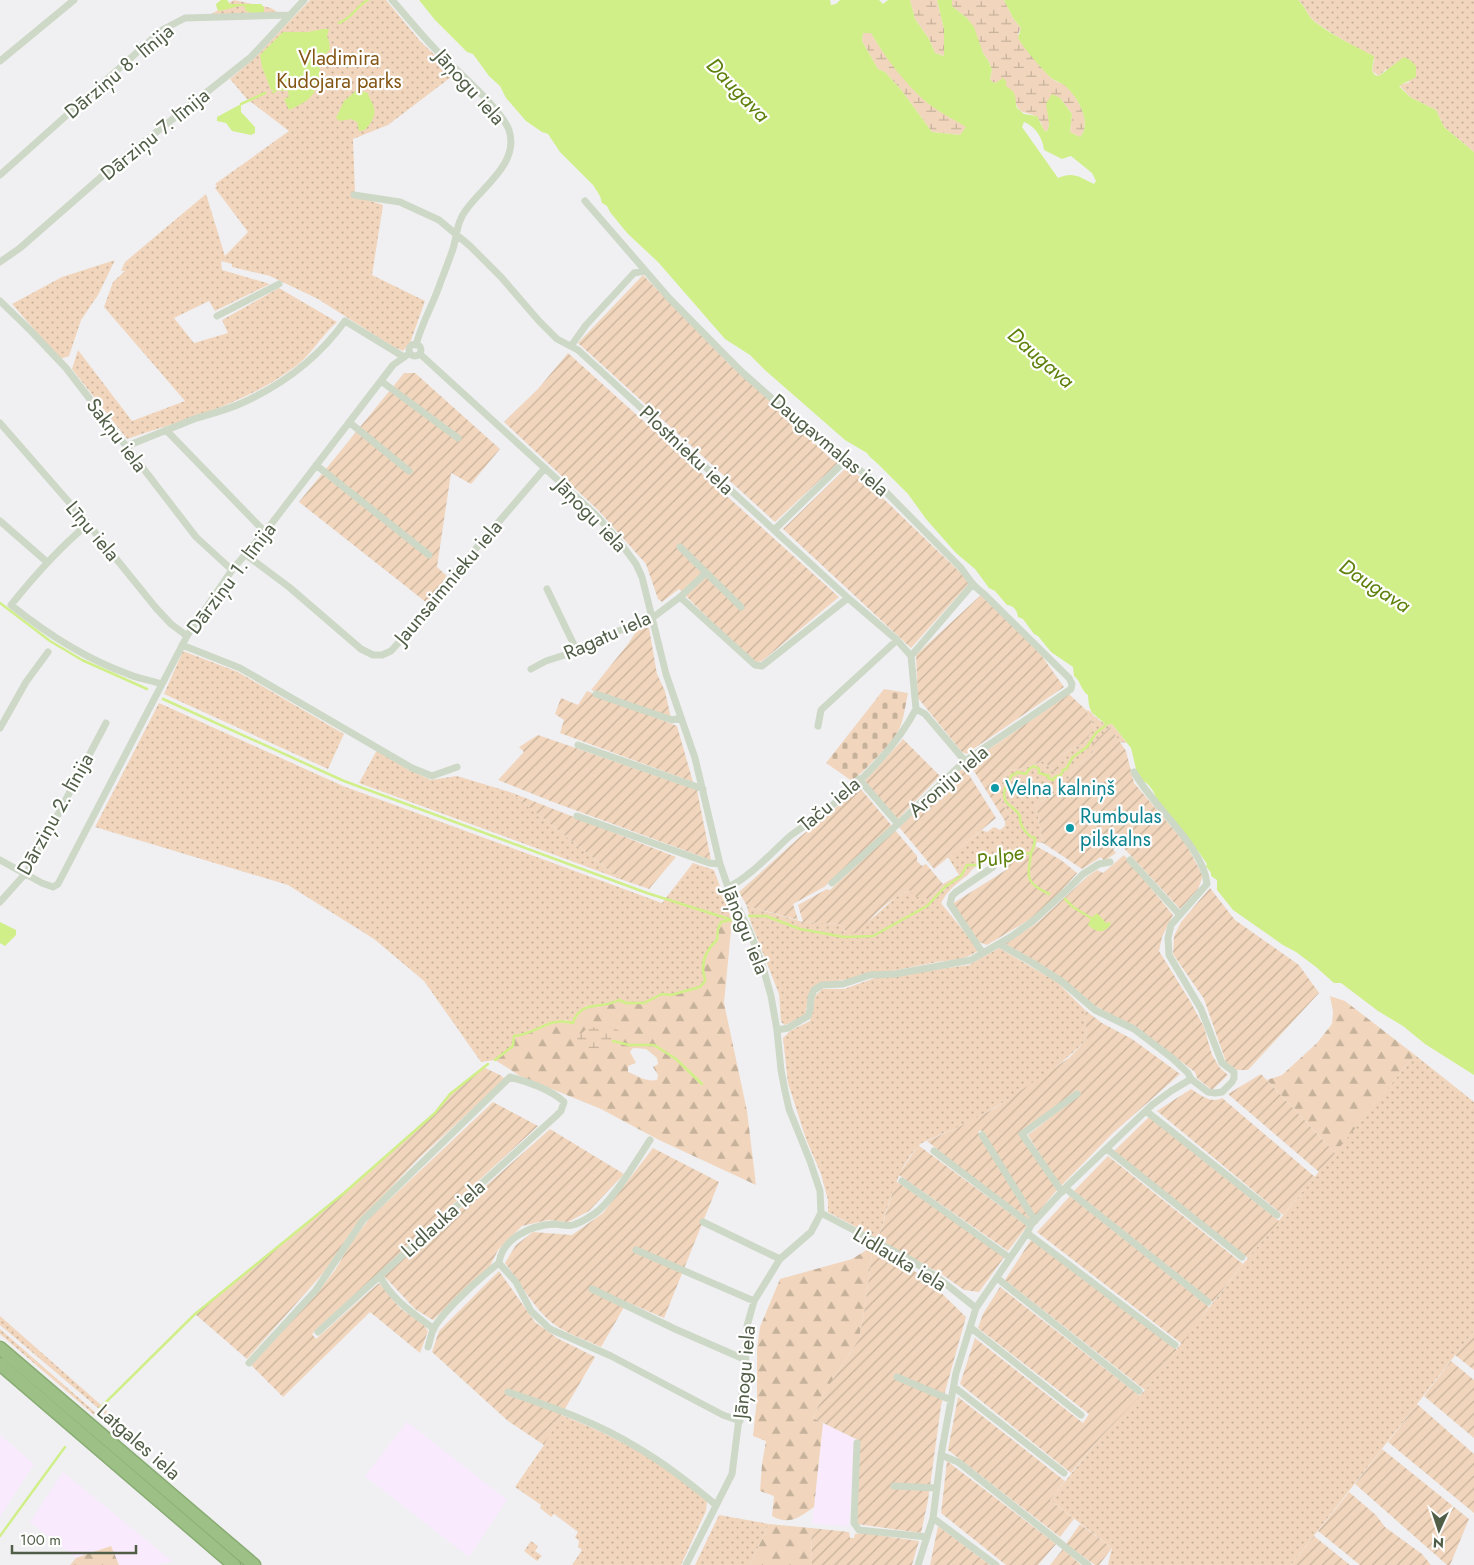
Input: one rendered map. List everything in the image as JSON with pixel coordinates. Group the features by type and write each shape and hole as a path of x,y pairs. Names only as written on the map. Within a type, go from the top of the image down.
{"highway":[{"name":"Latgales iela","path":"0,1348 254,1565"},
{"name":"Latgales iela","path":"0,1364 234,1565"}],"street":[{"path":"0,61 74,0"},
{"name":"Dārziņu 7. līnija","path":"0,262 27,242 116,164 252,57 304,0"},
{"name":"Jāņogu iela","path":"392,0 438,52 497,111 509,131 510,149 502,169 466,210 458,223 440,284 420,328 416,344 412,345 407,355"},
{"name":"Dārziņu 8. līnija","path":"0,175 162,30 185,18 289,15"},
{"name":"Plostnieku iela","path":"354,195 407,205 439,220 456,234 501,277 557,339 578,350 848,598 897,640 911,656"},
{"name":"Daugavmalas iela","path":"585,201 669,298 743,373 844,462 854,466 882,488 962,568 970,579 972,586 984,594 1069,678 1072,684 1071,689"},
{"path":"571,346 586,325 634,273 645,271"},
{"path":"217,316 279,284"},
{"name":"Sakņu iela","path":"0,301 66,368 127,446 162,496 196,537 232,570"},
{"path":"127,446 240,404 280,382 307,363 334,336 345,321 407,355 415,356 420,354"},
{"name":"Jāņogu iela","path":"416,344 421,348 420,354 596,514 636,564 642,577 666,674 695,758 720,864 728,887 750,932 762,964 771,996 777,1030 780,1070 784,1091 820,1191 822,1214 811,1232 780,1259 754,1302 746,1326 746,1360 732,1474 686,1565"},
{"name":"Dārziņu 1. līnija","path":"25,874 53,887 58,884 187,636 232,570 246,555 393,366 407,355"},
{"path":"381,381 458,438"},
{"path":"349,422 409,471"},
{"name":"Līņu iela","path":"0,423 38,469 88,524 156,608 187,636"},
{"path":"166,430 264,532"},
{"path":"774,530 844,462"},
{"path":"316,465 429,555"},
{"name":"Jaunsaimnieku iela","path":"246,555 289,588 361,649 373,655 382,655 391,651 430,608 454,574 545,468"},
{"path":"0,522 47,562"},
{"path":"88,524 67,541 47,562 11,605 72,648 126,674 161,684"},
{"path":"680,547 741,607"},
{"name":"Ragatu iela","path":"531,669 546,661 577,651 610,634 651,619 680,597 706,573"},
{"path":"965,761 925,714 916,709 911,656 972,586"},
{"path":"547,589 577,651"},
{"path":"680,597 755,665 762,666 848,598"},
{"path":"818,726 821,710 897,640"},
{"path":"182,645 240,668 412,768 432,776 457,768"},
{"path":"0,728 26,682 48,652"},
{"name":"Aroniju iela","path":"832,883 965,761 1071,689"},
{"path":"596,694 672,720 681,718"},
{"name":"Taču iela","path":"728,887 740,880 792,835 827,809 859,779 894,744 916,709"},
{"name":"Dārziņu 2. līnija","path":"0,902 25,874 106,723"},
{"path":"578,745 703,789"},
{"path":"999,944 1061,981 1095,1010 1134,1030 1172,1058 1188,1073 1191,1079 1208,1092 1222,1092 1232,1082 1234,1075 1230,1068 1222,1063 1201,1009 1169,955 1168,938 1171,925 1207,884 1206,876 1200,862 1179,831 1154,801 1134,772"},
{"path":"859,779 898,824"},
{"path":"577,816 709,863 720,864"},
{"path":"0,860 25,874"},
{"path":"1130,860 1179,914"},
{"path":"777,1030 788,1028 808,1016 814,990 822,985 843,984 870,975 895,974 935,965 971,960 1033,921 1082,874 1098,864 1110,862"},
{"path":"982,952 950,904 950,900 956,892 994,867"},
{"name":"Lidlauka iela","path":"249,1364 316,1290 363,1220 510,1077 527,1082 558,1097 564,1102 561,1111 556,1116 318,1332"},
{"path":"918,1565 933,1518 941,1455 951,1400 976,1308 1033,1223 1063,1190 1146,1111 1171,1091 1191,1079"},
{"path":"1077,1094 1022,1134 1063,1190 1208,1302"},
{"path":"1146,1111 1277,1215"},
{"path":"982,1135 1033,1223"},
{"path":"428,1346 434,1329 442,1317 488,1271 499,1263 504,1249 521,1232 536,1226 554,1224 572,1226 595,1213 609,1200 650,1140"},
{"path":"1107,1149 1242,1257"},
{"path":"934,1151 1033,1223"},
{"path":"902,1181 1010,1258"},
{"name":"Lidlauka iela","path":"822,1214 909,1259 937,1277 976,1308"},
{"path":"703,1222 780,1259"},
{"path":"1027,1233 1175,1345"},
{"path":"636,1250 754,1302"},
{"path":"499,1263 516,1282 531,1310 550,1329 611,1356 723,1415 740,1421"},
{"path":"380,1276 402,1305 434,1329"},
{"path":"997,1278 1139,1391"},
{"path":"592,1289 675,1329 746,1360"},
{"path":"970,1327 1081,1415"},
{"path":"897,1377 951,1400"},
{"path":"954,1387 1064,1473"},
{"path":"508,1392 574,1416 637,1447 677,1473 716,1504"},
{"path":"857,1443 854,1523 859,1530 927,1536"},
{"path":"941,1455 958,1462 1088,1565"},
{"path":"894,1486 937,1488"},
{"path":"933,1518 996,1565"}],"shaded area":[{"path":"407,1422 507,1500 469,1557 365,1476"},
{"path":"823,1423 855,1439 849,1526 812,1524"},
{"path":"0,1435 34,1464 0,1517"},
{"path":"63,1472 173,1562 155,1565 119,1565 111,1546 76,1558 30,1522"}],"green space":[{"path":"234,0 271,8 286,17 205,18"},
{"name":"Vladimira Kudojara parks","path":"310,0 386,0 421,42 455,74 388,125 353,139 355,192 383,205 372,275 425,301 410,343 403,351 318,299 270,276 232,267 232,264 221,261 222,270 270,284 215,311 209,301 174,318 194,343 228,333 222,320 279,288 337,322 302,361 268,385 209,412 127,439 72,369 78,350 132,421 185,401 104,307 113,282 125,271 121,271 125,262 206,194 225,256 248,232 215,188 217,186 215,184 289,131 247,99 230,79 251,61"},
{"path":"910,0 937,0 944,29 945,56 935,53 929,39 915,19"},
{"path":"952,0 1004,0 1013,18 1021,28 1018,34 1051,78 1065,85 1070,90 1082,110 1085,125 1080,137 1070,132 1072,114 1060,98 1049,123 1048,130 1044,132 1041,123 1036,117 1020,110 1016,103 996,83 990,80 992,70 989,62 967,18 952,6"},
{"path":"1298,0 1474,0 1474,152 1444,127 1436,110 1410,97 1399,85 1410,82 1386,69 1379,76 1372,71 1374,60 1314,21"},
{"path":"863,33 871,33 890,61 913,85 967,127 960,135 932,132 902,91 885,72 878,69 862,41"},
{"path":"384,66 393,73 380,91 370,84"},
{"path":"115,260 98,295 81,320 69,356 60,359 12,304 62,277"},
{"path":"643,275 730,365 762,392 831,459 838,463 775,522 578,343"},
{"path":"568,353 839,597 762,661 753,663 679,589 662,602 658,599 646,564 598,510 504,422 538,389"},
{"path":"404,373 415,373 500,449 471,484 451,473 437,567 447,576 427,603 299,502"},
{"path":"846,468 861,477 970,582 911,648 783,529"},
{"path":"982,594 1031,641 1064,687 966,754 962,752 918,698 916,655"},
{"path":"639,627 649,628 657,674 665,691 671,718 591,690 628,644"},
{"path":"183,651 238,672 344,734 328,769 164,694"},
{"path":"884,689 908,693 901,725 887,746 852,781 826,763"},
{"path":"587,691 677,726 693,782 560,733 564,720 555,714 561,698 578,705"},
{"path":"1069,694 1086,710 1095,728 1083,743 1060,756 1056,773 1043,761 1025,768 1008,770 1000,790 1001,799 1010,818 1005,821 969,763"},
{"path":"159,703 343,786 662,903 693,863 714,870 732,920 721,922 717,940 705,957 703,969 705,981 700,987 671,995 662,994 644,1003 619,1001 613,1004 586,1006 573,1023 566,1020 530,1033 513,1042 513,1046 495,1060 481,1062 424,981 374,939 288,885 95,827"},
{"path":"1086,710 1090,711 1106,725 1112,724 1127,743 1120,742 1109,727 1094,751 1072,770 1068,780 1058,793 1036,804 1043,843 1037,842 1032,853 1027,858 999,859 978,866 952,888 941,903 979,950 967,957 956,960 819,983 809,994 805,1016 785,1025 781,1022 779,994 750,920 747,906 803,922 839,924 847,932 865,925 896,897 909,890 931,898 943,884 959,875 948,857 982,830 987,832 994,827 1000,830 1005,826 1005,821 1010,818 1000,794 1008,770 1025,768 1043,761 1055,772 1060,756 1083,743 1095,728"},
{"path":"1110,727 1126,751 1134,783 1186,844 1203,876 1198,889 1180,909 1120,844 1113,849 1116,853 1104,861 1101,857 1082,869 1043,843 1036,804 1058,793 1058,784 1068,780 1072,770 1094,751 1092,745"},
{"path":"538,735 697,790 711,860 498,780 524,752 519,747"},
{"path":"903,739 940,776 898,819 864,782"},
{"path":"377,750 407,769 431,780 457,776 510,792 620,879 359,783"},
{"path":"961,770 966,770 996,818 934,869 899,827"},
{"path":"860,788 892,826 824,887 793,904 798,920 747,906 739,892 801,836"},
{"path":"510,792 676,857 649,889 620,879"},
{"path":"895,830 917,856 917,861 922,866 926,864 943,884 931,898 916,897 909,890 882,908 870,920 861,934 847,932 839,924 803,922 798,905 827,889 830,890"},
{"path":"1036,846 1061,860 1077,873 1055,898 1029,920 987,945 979,942 952,904 1006,870 1000,860 1018,857 1027,858"},
{"path":"1124,855 1173,915 1162,937 1159,951 1204,1027 1212,1055 1220,1068 1228,1075 1212,1090 1197,1078 1195,1072 1141,1031 1094,1005 1005,944 1037,923 1088,876 1097,870 1103,873"},
{"path":"1210,888 1235,920 1299,965 1319,993 1248,1070 1237,1070 1226,1062 1204,999 1173,954 1174,936 1181,922"},
{"path":"732,920 724,1003 747,1111 756,1185 659,1140 601,1109 520,1076 495,1060 513,1046 514,1036 522,1035 557,1022 573,1023 577,1015 587,1007 613,1003 619,1000 626,1003 644,1003 662,994 671,995 699,987 705,981 703,965 705,957 717,940 721,922","holes":["633,1048 646,1049 657,1058 658,1064 653,1067 658,1075 657,1080 645,1079 628,1072 628,1066 636,1063 630,1052"]},
{"path":"999,948 1057,982 1085,1010 1087,1039 1060,1064 1014,1096 965,1124 920,1144 909,1157 898,1179 878,1239 828,1212 828,1200 821,1174 806,1139 788,1083 783,1038 790,1031 810,1021 815,996 822,989 844,989 875,978 969,965"},
{"path":"1330,996 1345,1001 1415,1055 1335,1153 1267,1080 1282,1075 1317,1043 1332,1024 1333,1012"},
{"path":"1085,1010 1102,1023 1132,1039 1180,1074 1112,1134 1060,1187 1028,1135 1081,1094 1077,1090 1019,1133 1057,1190 1035,1216 981,1130 978,1132 1031,1220 1029,1223 927,1141 995,1108 1069,1058 1087,1039"},
{"path":"612,1026 621,1032 613,1041 613,1052 603,1050 598,1053 578,1044 577,1038 585,1030 595,1027 605,1032"},
{"path":"1415,1055 1474,1102 1474,1331 1291,1565 1108,1565 1112,1548 1050,1500 1100,1438 1145,1390 1243,1264"},
{"path":"483,1067 505,1079 418,1159 355,1226 325,1271 247,1359 195,1314 344,1193 435,1113 450,1094"},
{"path":"1261,1074 1335,1153 1319,1172 1228,1094"},
{"path":"1191,1089 1210,1099 1218,1100 1222,1098 1315,1177 1283,1215 1157,1111"},
{"path":"493,1102 538,1126 312,1334 316,1339 379,1283 400,1308 424,1325 428,1331 420,1353 370,1312 283,1397 251,1365 315,1296 370,1218"},
{"path":"1149,1117 1279,1221 1248,1258 1114,1151"},
{"path":"550,1129 624,1174 589,1211 568,1222 548,1220 522,1226 498,1250 490,1266 433,1320 415,1309 384,1276"},
{"path":"918,1145 1027,1226 1008,1251 899,1175"},
{"path":"653,1148 719,1182 664,1318 627,1302 601,1347 568,1333 551,1322 533,1302 505,1263 516,1245 533,1232 572,1235 603,1213"},
{"path":"1108,1156 1243,1264 1213,1302 1074,1191"},
{"path":"896,1181 1005,1256 979,1292 964,1290 943,1275 878,1239"},
{"path":"1070,1196 1209,1307 1182,1344 1037,1232"},
{"path":"1031,1240 1177,1350 1145,1390 1005,1280"},
{"path":"873,1246 859,1339 823,1395 813,1418 823,1423 814,1507 794,1519 778,1519 772,1516 774,1496 760,1491 766,1441 753,1436 757,1398 757,1349 760,1327 780,1279 852,1259"},
{"path":"873,1246 927,1279 966,1317 941,1406 928,1500 921,1533 857,1524 860,1441 813,1418 823,1395 859,1339"},
{"path":"499,1271 535,1322 557,1338 595,1357 544,1445 508,1421 432,1352 439,1331"},
{"path":"1000,1287 1140,1396 1100,1438 1071,1473 960,1384 975,1338 1083,1423 1089,1414 978,1328 983,1314"},
{"path":"0,1316 100,1404 115,1420 111,1419 0,1325"},
{"path":"0,1329 104,1420 99,1419 0,1334"},
{"path":"1474,1331 1474,1370 1455,1355"},
{"path":"1451,1361 1474,1380 1474,1438 1424,1396"},
{"path":"958,1397 1065,1481 1050,1500 1074,1519 1060,1537 948,1450"},
{"path":"1417,1404 1474,1454 1474,1513 1388,1442"},
{"path":"561,1415 604,1433 645,1455 676,1475 707,1500 706,1511 681,1565 572,1565 582,1550 578,1547 579,1541 575,1537 578,1532 554,1514 551,1517 540,1508 541,1505 515,1487 544,1445"},
{"path":"1382,1449 1469,1519 1450,1565 1447,1565 1355,1484"},
{"path":"947,1461 1056,1544 1038,1565 1006,1565 941,1513"},
{"path":"1349,1492 1376,1515 1385,1527 1422,1554 1431,1565 1360,1565 1318,1531"},
{"path":"719,1515 769,1524 750,1565 695,1565"},
{"path":"769,1524 811,1528 812,1565 750,1565"},
{"path":"1080,1524 1112,1548 1099,1565 1095,1565 1066,1544"},
{"path":"938,1526 990,1565 930,1565"},
{"path":"811,1528 849,1532 850,1538 854,1538 855,1534 862,1533 919,1541 912,1565 812,1565"},
{"path":"1314,1536 1350,1565 1291,1565"},
{"path":"531,1541 538,1546 535,1551 542,1556 537,1561 524,1551"},
{"path":"111,1546 119,1565 70,1565 76,1558"},
{"path":"1063,1549 1081,1565 1050,1565"}],"water":[{"path":"221,0 227,0 230,4 261,4 264,7 264,12 256,14 246,11 244,6 220,11 217,9 216,4"},
{"name":"Daugava","path":"419,0 830,0 831,5 836,4 840,0 879,0 883,4 888,0 910,0 915,19 929,39 935,53 944,56 944,29 937,0 952,0 952,6 967,18 974,27 983,53 992,70 990,79 992,82 996,83 1003,78 1006,81 1006,86 1014,93 1017,108 1024,114 1037,116 1045,132 1048,130 1049,123 1046,104 1052,94 1060,98 1072,114 1070,132 1080,137 1084,131 1085,124 1078,102 1069,90 1051,78 1025,49 1018,38 1021,28 1013,18 1004,0 1298,0 1315,22 1336,36 1374,56 1372,71 1375,75 1379,76 1404,57 1416,66 1416,77 1399,86 1410,97 1436,110 1444,127 1474,152 1474,1075 1425,1044 1403,1026 1378,1011 1341,983 1334,983 1296,952 1233,910 1217,890 1217,880 1211,876 1206,866 1207,864 1198,851 1194,849 1156,800 1151,788 1141,780 1137,773 1131,748 1112,724 1106,725 1091,711 1088,695 1074,676 1073,667 1051,652 1023,619 1018,617 1015,609 1007,605 995,591 989,588 975,569 956,553 926,519 908,494 867,453 845,440 750,355 725,339 658,262 627,233 607,206 602,203 593,185 560,152 548,134 526,121 473,54 467,52 435,20","holes":["863,33 871,33 895,68 924,100 966,127 960,135 932,132 902,91 885,72 878,69 862,41","1024,122 1032,126 1038,133 1044,150 1062,159 1071,156 1092,173 1096,181 1094,184 1072,175 1058,178 1022,127"]},
{"path":"329,29 327,36 330,49 321,57 316,90 307,100 289,110 284,99 289,97 288,91 271,90 262,67 260,55 283,32 308,32"},
{"path":"357,90 368,93 374,111 369,125 365,130 359,131 357,122 351,119 340,121 336,118 344,101"},
{"path":"241,104 241,112 255,127 255,133 251,135 232,131 226,123 217,121 217,117"},
{"path":"1097,913 1106,923 1111,922 1110,926 1102,931 1096,931 1088,925 1091,918"},
{"path":"0,922 16,930 16,935 5,946 0,943"}],"waterway":[{"path":"339,23 348,18 368,0"},
{"path":"241,104 265,93"},
{"path":"0,603 50,641 82,660 147,689"},
{"path":"163,699 344,781 647,893 732,920 734,919"},
{"name":"Pulpe","path":"749,916 766,916 800,929 844,937 873,936 927,906 945,887 961,876 967,865 978,865 983,858 1031,853 1035,838 1025,831 1020,815 1004,798 1005,789 1012,775 1017,772 1026,774 1034,766 1039,769 1039,773 1049,776 1048,778 1053,780 1061,775 1073,757 1087,747 1096,733 1106,725"},
{"path":"1031,853 1030,878 1035,886 1049,894"},
{"path":"1065,899 1073,907 1091,918"},
{"path":"495,1060 513,1046 514,1036 522,1035 557,1022 573,1023 576,1016 586,1008 619,1000 626,1003 644,1003 662,994 671,995 700,987 705,981 703,965 707,953 717,940 721,922 730,920"},
{"path":"613,1041 629,1045 654,1045 676,1059 702,1084"},
{"path":"100,1408 195,1314 344,1193 435,1113 450,1094 488,1064"},
{"path":"0,1536 65,1447"}],"place":[{"name":"Velna kalniņš","path":"995,788"},
{"name":"Rumbulas pilskalns","path":"1070,828"}]}
